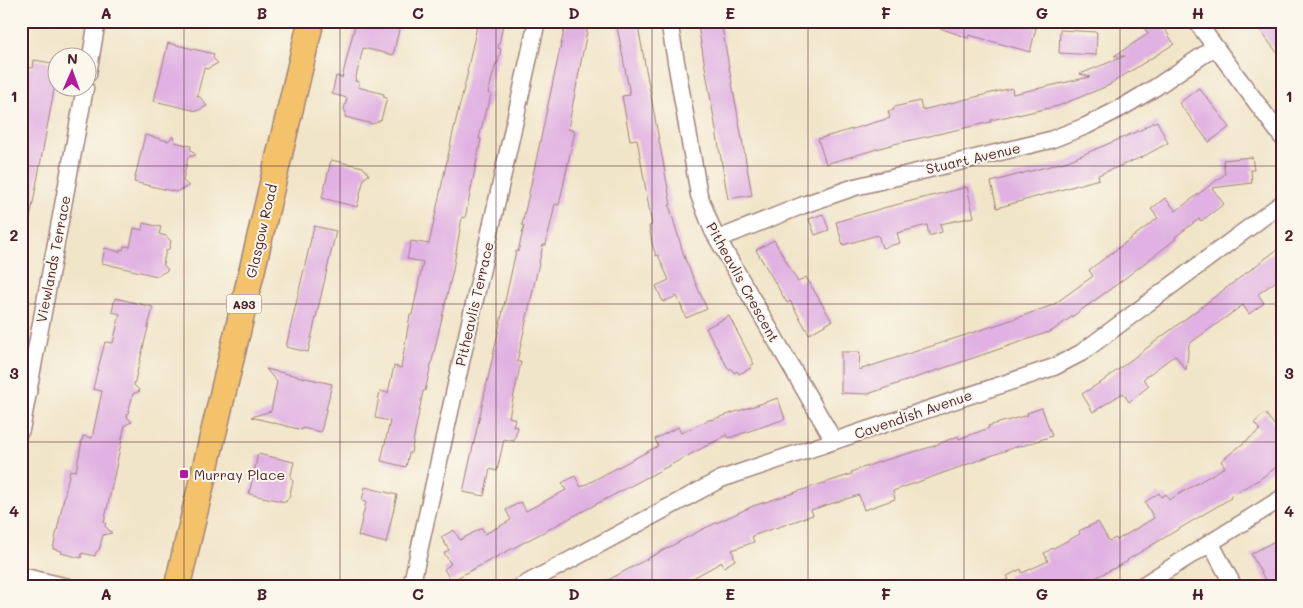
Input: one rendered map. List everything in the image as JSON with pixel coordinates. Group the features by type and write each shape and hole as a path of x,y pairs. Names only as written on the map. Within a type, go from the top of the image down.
{"main road":[{"name":"Glasgow Road","path":"177,587 311,21"}],"street":[{"path":"92,48 97,21"},
{"name":"Pitheavlis Terrace","path":"411,587 537,21"},
{"name":"Pitheavlis Crescent","path":"669,21 699,195 713,231 834,441"},
{"path":"1196,21 1282,137"},
{"name":"Stuart Avenue","path":"718,239 855,187 1050,140 1121,108 1215,47"},
{"name":"Viewlands Terrace","path":"21,430 83,98"},
{"name":"Cavendish Avenue","path":"520,587 720,479 1054,367 1081,353 1282,203"},
{"path":"1140,587 1282,498"},
{"path":"1210,542 1234,587"},
{"path":"21,576 68,587"}],"building":[{"path":"356,21 401,21 393,55 363,48 355,81 359,82 358,87 384,94 383,97 387,98 381,120 373,124 345,117 344,109 347,98 332,94 336,76 342,78"},
{"path":"478,21 504,21 498,48 501,49 488,93 491,94 479,139 481,139 465,218 462,217 453,270 425,391 423,391 411,453 409,453 406,467 381,461 390,421 375,418 380,391 388,393 394,366 401,368 410,315 412,315 423,262 407,259 411,241 429,244"},
{"path":"566,21 589,21 568,129 575,131 559,205 555,204 546,245 543,245 517,362 521,362 509,417 515,419 513,426 518,427 514,441 504,439 497,471 490,469 484,496 463,492 516,251 518,252 524,226 522,225"},
{"path":"616,21 637,21 671,205 669,205 685,259 707,309 686,318 677,296 663,302 656,286 669,280 658,255 656,256 652,243 649,226 652,225 637,139 630,140 622,96 630,95"},
{"path":"929,21 1010,21 1036,28 1030,52 969,35 968,38 934,26 934,23"},
{"path":"1140,21 1160,21 1174,44 1110,85 1058,106 894,144 826,164 818,139 890,118 888,111 894,110 894,107 920,101 922,110 1012,88 1013,94 1090,77 1080,74 1125,56 1114,56 1148,34"},
{"path":"1253,21 1282,21 1282,59"},
{"path":"721,22 752,195 728,199 698,26"},
{"path":"1060,30 1097,32 1096,55 1059,53"},
{"path":"168,43 214,54 213,58 218,63 207,69 204,68 197,96 207,106 197,111 154,101"},
{"path":"34,60 48,62 48,98 53,98 29,224 21,224 21,115 24,116 30,85 21,83 21,77 23,67 33,68"},
{"path":"1199,88 1230,127 1209,142 1179,103"},
{"path":"1157,121 1168,143 1142,157 1098,175 1099,179 997,208 991,182 1068,161"},
{"path":"145,135 168,141 173,136 175,142 191,146 190,149 196,155 188,157 183,181 189,186 176,192 134,182"},
{"path":"1252,157 1254,170 1251,170 1252,183 1212,188 1224,204 1201,221 1199,219 1116,285 1052,331 868,394 841,393 841,352 860,352 859,370 1053,305 1093,276 1089,270 1158,218 1151,209 1165,198 1176,211 1225,174 1223,160"},
{"path":"331,160 363,167 369,175 364,178 357,207 322,198"},
{"path":"967,187 974,217 940,224 942,232 929,236 927,225 897,233 900,243 882,248 878,235 843,245 836,222"},
{"path":"823,214 829,230 815,235 809,219"},
{"path":"143,223 161,227 159,234 166,236 171,241 169,249 166,250 163,264 168,270 157,276 102,263 105,248 120,252 120,249 123,250 124,246 130,247 134,228 142,230"},
{"path":"314,226 336,231 308,352 286,347"},
{"path":"774,240 798,282 806,277 832,321 809,334 790,301 787,303 756,250"},
{"path":"1282,246 1282,277 1258,294 1264,303 1249,314 1243,305 1189,344 1186,370 1175,355 1143,379 1149,386 1129,402 1123,393 1093,412 1082,394 1103,381"},
{"path":"115,298 153,307 134,385 140,391 133,394 127,417 132,422 125,425 104,523 106,523 105,526 112,533 103,535 99,550 95,556 82,553 81,558 53,549 70,470 76,471 83,436 92,438 102,391 93,389 105,342 113,343 120,314 112,312"},
{"path":"729,316 754,364 750,366 751,368 739,374 737,371 734,373 731,368 729,370 706,328"},
{"path":"266,369 332,384 321,432 302,428 302,430 251,417 271,411 277,382"},
{"path":"778,398 785,419 729,438 727,435 451,581 444,569 451,564 444,553 449,550 441,537 454,530 460,540 482,528 485,534 511,520 506,510 521,502 526,511 566,490 562,483 575,476 581,487 658,446 655,439 678,427 681,433 711,419"},
{"path":"1042,408 1052,436 1021,445 893,491 895,499 864,510 859,495 811,510 813,515 752,536 754,542 732,550 735,560 724,567 722,562 677,587 595,587 701,530 753,506 852,474 851,472 931,447 958,436 959,439 989,428 988,426 1028,415 1027,413"},
{"path":"1265,413 1282,435 1282,463 1260,479 1230,496 1231,498 1128,561 1078,587 991,587 1009,579 1007,576 1021,569 1022,573 1048,561 1044,553 1080,534 1079,531 1098,522 1109,541 1116,538 1117,540 1154,518 1145,502 1159,493 1161,497 1166,494 1169,500 1225,467 1221,461 1260,430 1254,423"},
{"path":"258,454 294,462 291,474 293,481 289,498 286,502 249,494"},
{"path":"365,487 397,495 386,543 358,536 366,502 362,501"},
{"path":"1282,537 1282,587 1269,587 1251,554"}],"place":[{"name":"Murray Place","path":"184,474"}]}
